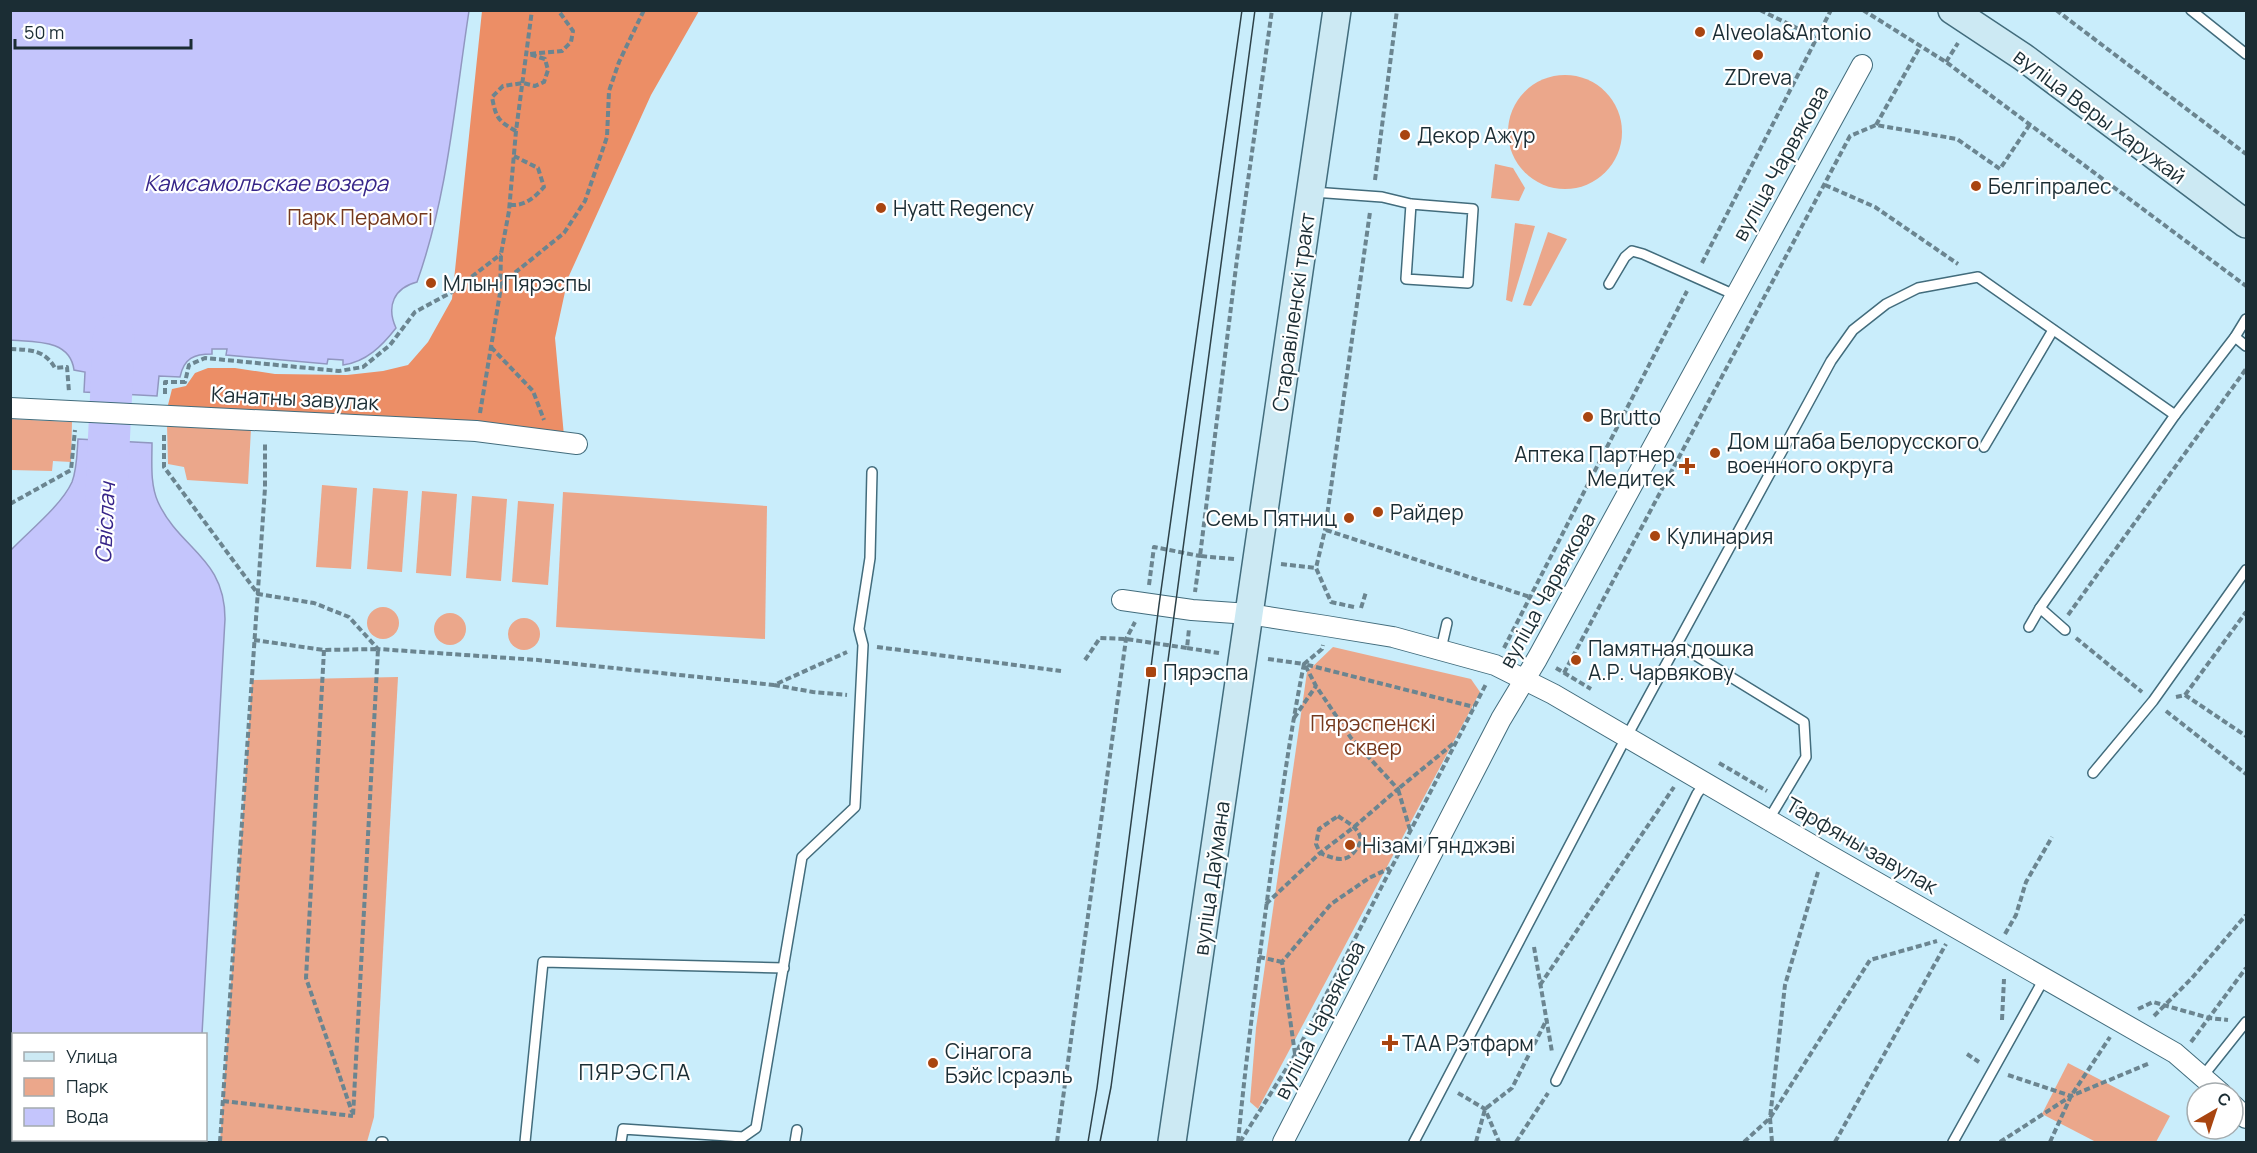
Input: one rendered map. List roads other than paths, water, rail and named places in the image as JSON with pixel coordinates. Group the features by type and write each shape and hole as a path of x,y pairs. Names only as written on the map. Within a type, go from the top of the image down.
{"main road":[{"name":"Старавіленскі тракт","path":"1249,614 1337,10"},
{"name":"вуліца Веры Харужай","path":"1952,10 2023,57 2247,224"},
{"name":"вуліца Даўмана","path":"1172,1143 1249,614"}],"street":[{"name":"вуліца Чарвякова","path":"1283,1143 1501,719 1525,680 1862,65"},
{"name":"Канатны завулак","path":"10,408 476,431 577,444"},
{"name":"Тарфяны завулак","path":"1122,600 1192,610 1249,614 1393,637 1495,665 1628,738 1827,854 2121,1020 2175,1053 2208,1081"}],"lane":[{"path":"2191,10 2247,54"},
{"path":"1311,191 1372,196 1411,204 1473,209 1468,283 1406,279 1411,204"},
{"path":"1609,284 1625,257 1632,251 1735,295"},
{"path":"1414,1143 1677,644 1831,361 1853,330 1886,304 1918,288 1978,277 2175,415"},
{"path":"2029,627 2175,415 2247,319"},
{"path":"1984,447 2053,330"},
{"path":"2235,337 2247,346"},
{"path":"621,1143 623,1129 743,1137 756,1128 802,857 855,807 863,645 859,629 870,558 872,472"},
{"path":"2093,773 2153,701 2247,570"},
{"path":"2040,608 2065,630"},
{"path":"1441,650 1447,623"},
{"path":"1677,644 1804,722 1806,757 1769,819"},
{"path":"1556,1081 1697,794 1705,783"},
{"path":"525,1143 543,962 784,968"},
{"path":"1953,1143 2045,977"},
{"path":"2203,1076 2246,1022"},
{"path":"795,1143 797,1130"}],"water":[{"name":"Камсамольскае возера","path":"10,11 469,11 449,148 436,216 417,282 403,289 394,299 392,312 396,328 391,335 366,357 343,365 343,360 328,359 327,364 226,355 227,349 212,349 212,354 195,356 187,361 180,377 159,376 157,396 84,392 85,372 74,370 71,360 59,347 40,342 11,340"},
{"path":"78,439 152,443 153,481 158,502 178,532 210,567 218,581 223,598 225,619 202,1033 12,1033 12,1141 196,1142 11,1142 11,550 53,509 67,491 75,472"}],"waterway":[{"name":"Свіслач","path":"106,498 114,336"}],"tram line":[{"path":"1088,1142 1097,1088 1159,605 1242,10"},
{"path":"1100,1142 1111,1087 1255,10"}],"place":[{"name":"Alveola&Antonio","path":"1700,32"},
{"name":"ZDreva","path":"1758,55"},
{"name":"Декор Ажур","path":"1405,135"},
{"name":"Белгіпралес","path":"1976,186"},
{"name":"Hyatt Regency","path":"881,208"},
{"name":"Млын Пярэспы","path":"431,283"},
{"name":"Brutto","path":"1588,417"},
{"name":"Дом штаба Белорусского военного округа","path":"1715,453"},
{"name":"Аптека Партнер Медитек","path":"1687,466"},
{"name":"Райдер","path":"1378,512"},
{"name":"Семь Пятниц","path":"1349,518"},
{"name":"Кулинария","path":"1655,536"},
{"name":"Памятная дошка А.Р. Чарвякову","path":"1576,660"},
{"name":"Пярэспа","path":"1151,672"},
{"name":"Нізамі Гянджэві","path":"1350,845"},
{"name":"ТАА Рэтфарм","path":"1390,1043"},
{"name":"Сінагога Бэйс Ісраэль","path":"933,1063"}],"district":[{"name":"ПЯРЭСПА","path":"635,1072"}],"park label":[{"name":"Парк Перамогі","path":"360,217"},
{"name":"Пярэспенскі сквер","path":"1373,735"}]}
